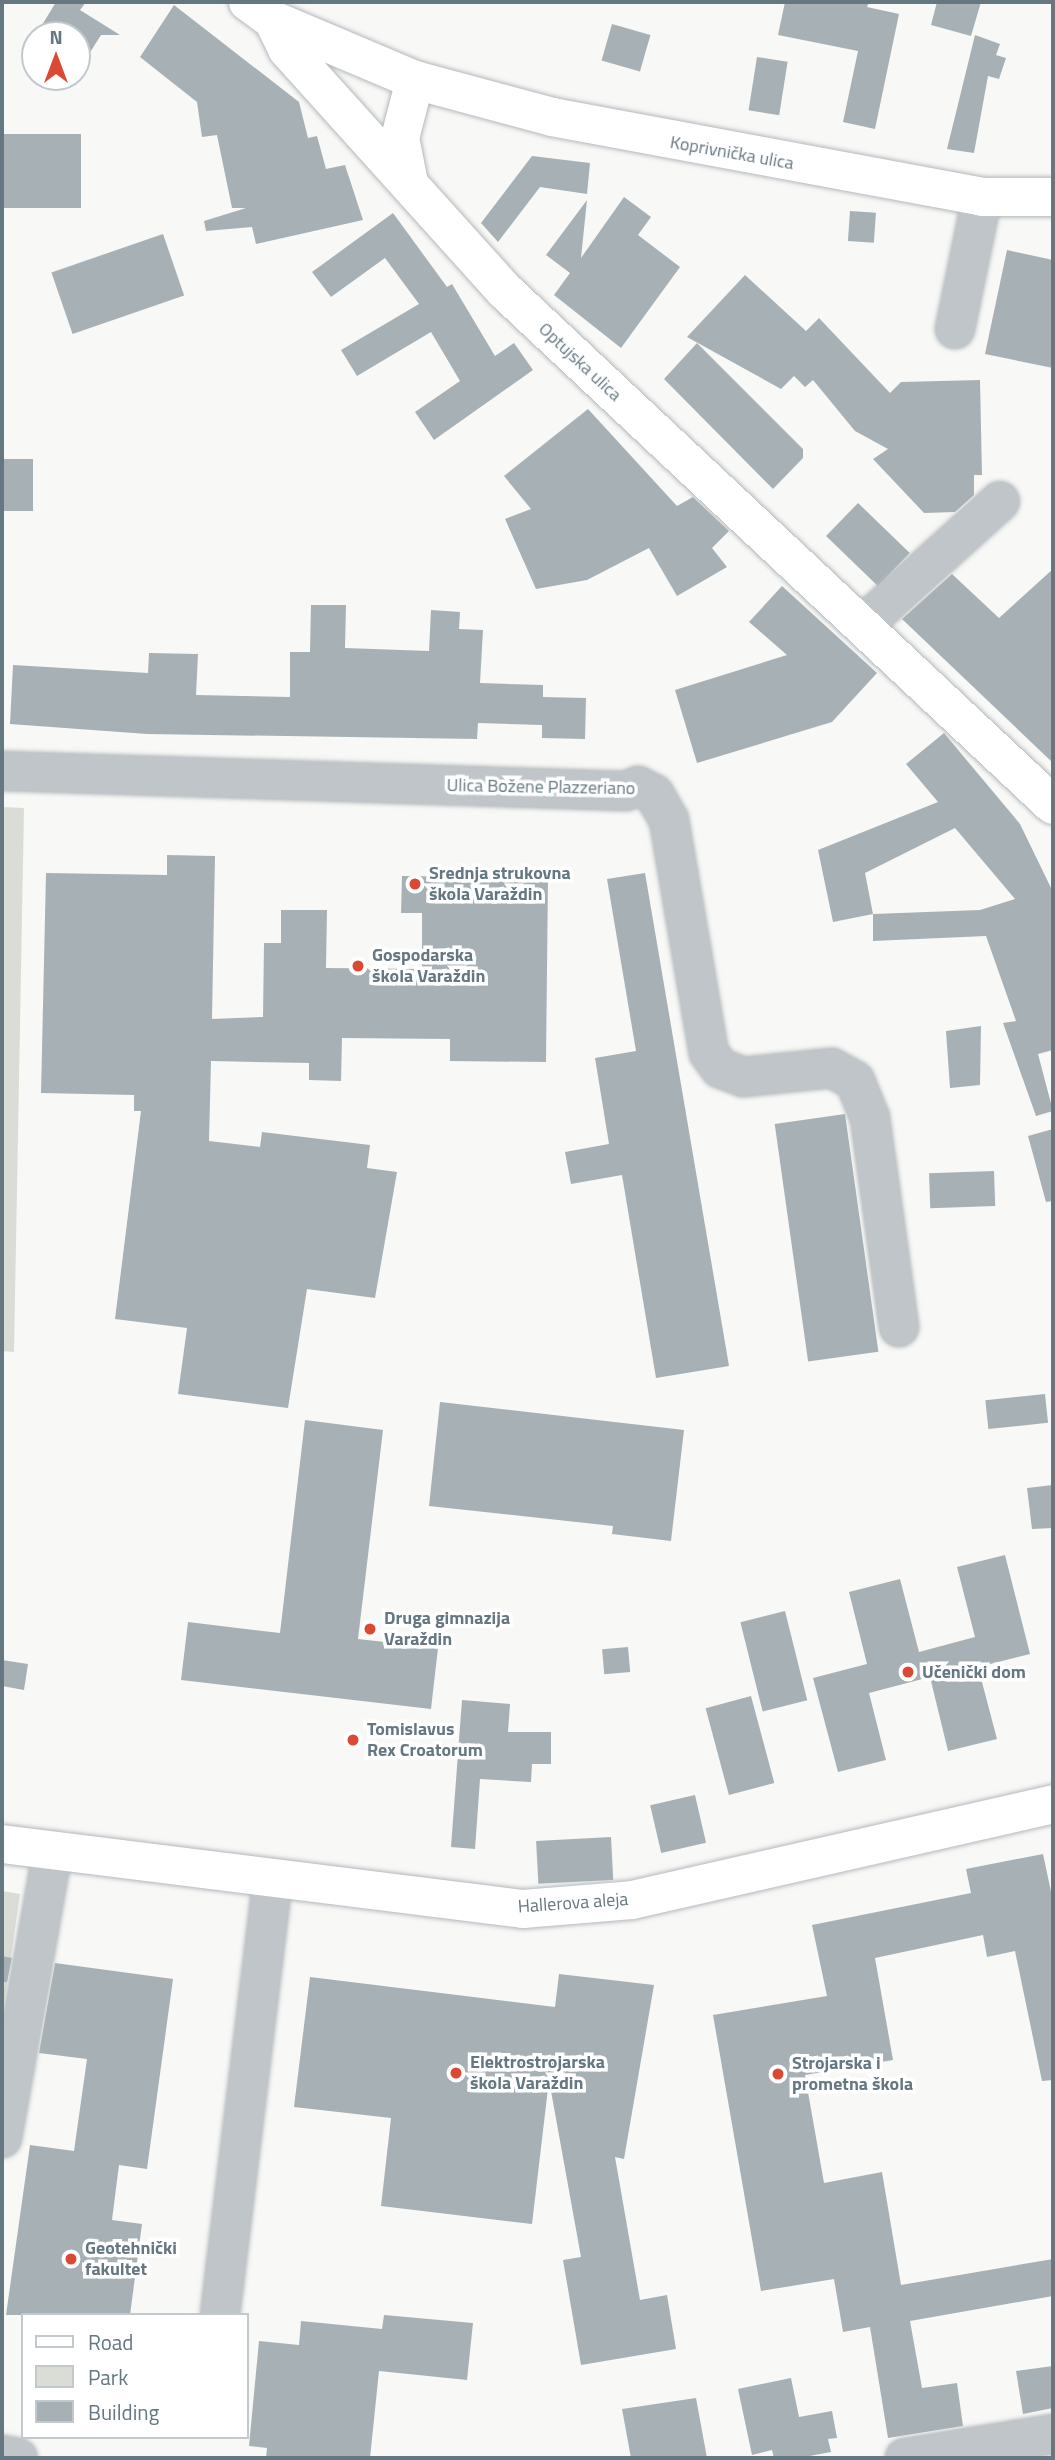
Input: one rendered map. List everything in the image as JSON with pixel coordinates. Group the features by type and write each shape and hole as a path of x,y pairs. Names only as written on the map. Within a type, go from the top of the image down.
{"main road":[{"path":"261,11 415,80 400,138 409,185"},
{"name":"Optujska ulica","path":"261,11 287,49 505,291 976,728 1053,805"},
{"name":"Koprivnička ulica","path":"415,80 629,134 982,197 1053,197"},
{"name":"Optujska ulica","path":"976,728 1053,832"},
{"name":"Hallerova aleja","path":"2,1844 523,1909 632,1900 1053,1804"}],"street":[{"path":"955,329 982,197"},
{"path":"864,624 1000,500"},
{"name":"Ulica Božene Plazzeriano","path":"2,771 626,791 638,786 653,794 669,820 709,1053 720,1068 744,1077 832,1068 855,1081 870,1118 899,1327"},
{"path":"2,2138 52,1850"},
{"path":"220,2313 273,1879"},
{"path":"905,2458 1053,2434"},
{"path":"2,2455 18,2458"}],"green space":[{"path":"2,807 24,808 14,1352 2,1351"},
{"path":"2,1891 20,1894 2,2019"}],"building":[{"path":"56,2 86,2 80,10 120,35 101,35 91,51 91,21 44,21"},
{"path":"785,2 869,2 867,7 899,14 875,129 843,122 858,51 778,35"},
{"path":"937,2 981,2 971,36 931,25"},
{"path":"174,5 299,102 308,138 317,136 326,169 345,165 363,220 256,244 252,227 206,231 204,221 246,208 232,208 217,135 202,137 197,102 140,57"},
{"path":"612,24 650,35 640,72 602,61"},
{"path":"975,35 1000,44 996,55 1006,58 999,79 988,76 974,153 947,149"},
{"path":"757,57 788,62 779,115 749,110"},
{"path":"2,134 81,134 81,208 2,208"},
{"path":"532,156 590,163 587,194 540,187 498,242 481,223"},
{"path":"624,197 651,217 638,235 680,267 621,348 554,295 570,273 546,255 587,200 581,258"},
{"path":"850,211 876,213 874,243 848,241"},
{"path":"393,213 447,287 452,284 495,356 514,343 533,370 434,440 415,412 460,381 431,332 357,376 341,350 419,304 385,258 331,297 312,272"},
{"path":"163,234 184,295 73,334 51,272"},
{"path":"1007,250 1053,260 1053,368 985,354"},
{"path":"745,275 806,331 819,318 890,393 901,382 980,380 982,475 974,475 974,495 955,512 924,513 873,459 888,449 855,431 813,380 805,387 794,376 781,389 687,337"},
{"path":"697,343 803,449 803,458 773,489 664,379"},
{"path":"588,409 677,506 693,497 729,531 712,548 727,567 677,596 649,548 587,580 536,589 505,519 531,509 504,476"},
{"path":"2,459 33,459 33,511 2,511"},
{"path":"858,503 910,553 878,586 826,536"},
{"path":"1053,569 1053,763 902,619 952,574 999,618"},
{"path":"782,586 877,673 832,722 697,763 675,690 787,655 749,622"},
{"path":"311,605 346,605 345,648 429,651 431,610 460,612 459,629 483,630 480,683 543,685 543,697 586,698 585,739 542,738 542,725 478,723 477,739 147,734 10,724 13,665 148,673 149,653 198,654 196,695 290,697 290,652 310,652"},
{"path":"944,733 1020,824 1053,892 1053,1050 1038,1054 1053,1111 1036,1116 1003,1023 1016,1021 986,936 873,941 873,914 833,922 818,850 938,802 906,764","holes":["955,828 1015,899 980,910 873,914 865,873"]},
{"path":"167,855 215,856 212,1019 263,1017 264,943 281,943 281,910 327,910 326,968 422,969 422,913 401,913 402,876 548,878 546,1062 450,1061 450,1039 342,1038 341,1081 309,1080 309,1063 211,1061 209,1141 260,1147 262,1132 370,1145 367,1168 397,1172 375,1298 307,1289 288,1408 178,1394 187,1328 115,1319 141,1111 134,1111 134,1095 41,1093 46,873 167,875"},
{"path":"645,873 729,1366 656,1378 622,1175 571,1184 565,1152 609,1144 595,1058 636,1051 607,879"},
{"path":"981,1026 980,1085 950,1088 946,1031"},
{"path":"845,1114 878,1352 808,1362 775,1124"},
{"path":"1053,1129 1053,1201 1046,1202 1028,1136"},
{"path":"994,1171 995,1206 930,1208 929,1173"},
{"path":"1045,1394 1048,1423 988,1429 985,1400"},
{"path":"440,1402 684,1430 671,1541 612,1534 613,1526 429,1506"},
{"path":"305,1420 383,1430 358,1639 438,1648 431,1709 181,1680 188,1622 280,1633"},
{"path":"1053,1485 1053,1528 1032,1529 1027,1488"},
{"name":"Učenički dom","path":"1005,1555 1030,1654 978,1667 997,1739 948,1751 930,1677 869,1693 886,1760 838,1772 813,1678 867,1664 849,1592 900,1579 919,1652 975,1637 957,1567"},
{"path":"785,1611 807,1700 763,1711 740,1622"},
{"path":"628,1647 630,1672 604,1674 602,1649"},
{"path":"2,1660 28,1664 24,1690 2,1686"},
{"path":"751,1696 774,1783 729,1795 706,1708"},
{"path":"462,1700 510,1704 508,1732 551,1732 551,1764 532,1764 531,1782 480,1779 475,1849 451,1847"},
{"path":"695,1795 706,1843 661,1853 650,1805"},
{"path":"611,1837 613,1880 538,1884 536,1841"},
{"path":"1043,1854 1053,1901 1053,2080 1042,2081 1015,1951 987,1957 983,1935 875,1958 893,2060 805,2075 824,2183 882,2172 901,2285 1053,2259 1053,2296 910,2321 922,2388 957,2383 963,2426 888,2438 870,2327 843,2332 834,2279 761,2291 713,2015 827,1996 812,1925 971,1893 966,1869"},
{"path":"2,1956 12,1958 7,1982 2,1982"},
{"path":"55,1963 173,1979 147,2169 119,2165 112,2220 142,2224 130,2313 6,2315 30,2145 74,2151 87,2059 39,2053"},
{"path":"559,1974 654,1985 624,2159 615,2157 640,2300 667,2295 676,2349 581,2365 563,2260 581,2257 549,2080 532,2224 381,2206 391,2118 294,2107 310,1977 555,2007"},
{"path":"384,2315 473,2323 467,2380 379,2371 370,2458 266,2458 267,2448 249,2446 259,2341 299,2345 301,2321 382,2329"},
{"path":"1053,2366 1053,2408 1023,2414 1016,2371"},
{"path":"791,2378 799,2417 832,2411 837,2438 828,2439 831,2452 799,2458 774,2458 772,2450 752,2455 738,2389"},
{"path":"696,2398 707,2458 631,2458 622,2409"}],"place":[{"name":"Srednja strukovna škola Varaždin","path":"415,884"},
{"name":"Gospodarska škola Varaždin","path":"358,966"},
{"name":"Druga gimnazija Varaždin","path":"370,1629"},
{"name":"Učenički dom","path":"908,1672"},
{"name":"Tomislavus Rex Croatorum","path":"353,1740"},
{"name":"Elektrostrojarska škola Varaždin","path":"456,2073"},
{"name":"Strojarska i prometna škola","path":"778,2074"},
{"name":"Geotehnički fakultet","path":"71,2259"}]}
